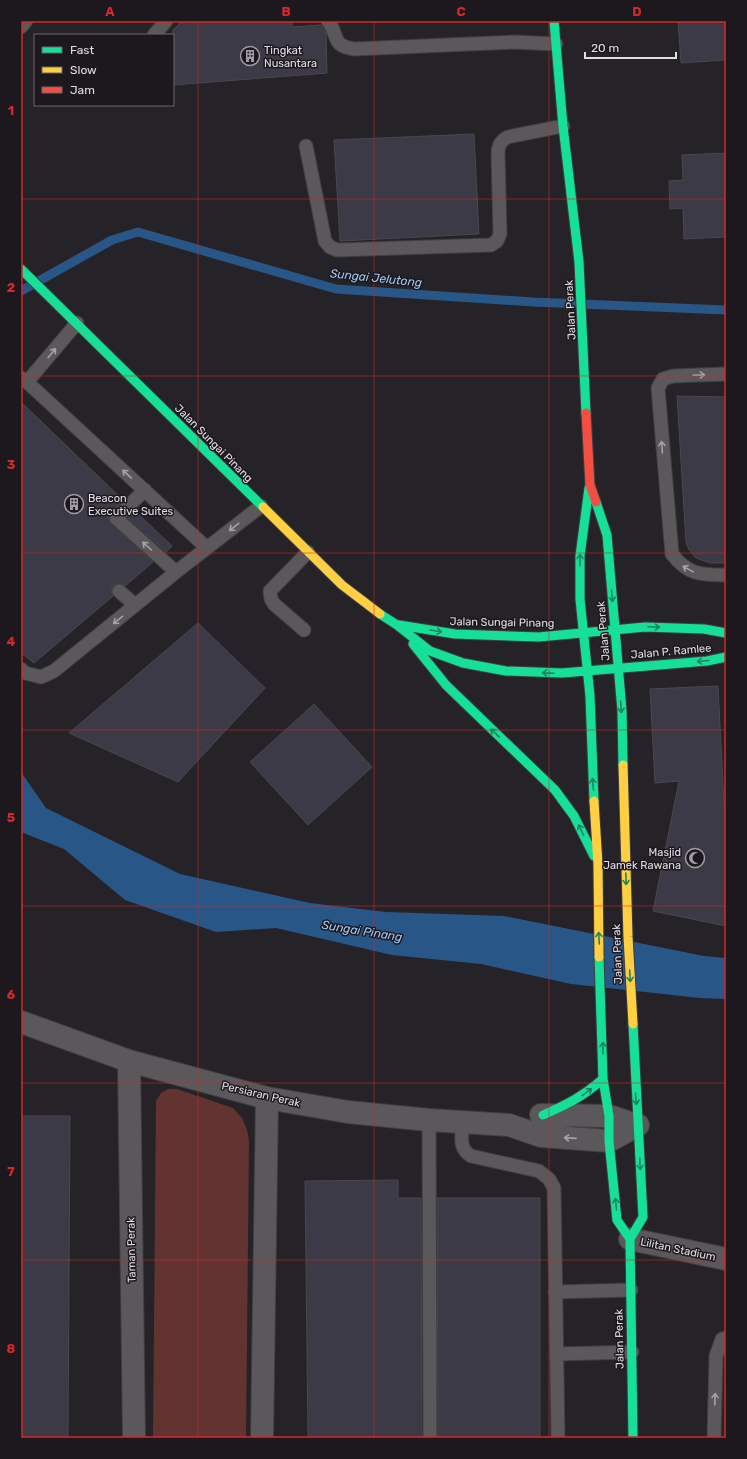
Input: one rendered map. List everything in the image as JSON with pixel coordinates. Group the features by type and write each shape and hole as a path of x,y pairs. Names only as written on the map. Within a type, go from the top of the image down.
{"main road":[{"name":"Jalan Perak","path":"554,21 563,126 579,262 584,346 590,485 580,556 580,599 590,696 592,768 598,865 598,919 603,1079 609,1116 609,1141 617,1220 630,1240"},
{"name":"Jalan Sungai Pinang","path":"21,269 342,585 371,608 398,625 430,651 463,663 506,671 562,673 587,671"},
{"name":"Jalan Perak","path":"590,485 607,535 616,630 622,726 628,937 634,1072 643,1217 630,1240 633,1438"},
{"name":"Jalan Sungai Pinang","path":"398,625 455,634 539,637 616,630"},
{"path":"398,625 446,685 555,790 574,816 598,865"},
{"name":"Jalan P. Ramlee","path":"616,630 645,627 704,629 726,633"},
{"name":"Jalan P. Ramlee","path":"587,671 707,661 726,657"},
{"path":"543,1115 571,1103 588,1092 603,1079"}],"street":[{"name":"Persiaran Perak","path":"21,1022 129,1061 267,1098 348,1112 509,1126 542,1136 609,1141"},
{"name":"Taman Perak","path":"129,1061 134,1438"},
{"path":"262,1438 267,1098"},
{"name":"Persiaran Perak","path":"509,1126 543,1115 609,1116 638,1126"},
{"path":"609,1141 638,1126"},
{"name":"Lilitan Stadium","path":"630,1240 726,1259"},
{"path":"631,1283 641,1261 652,1254 674,1249"}],"lane":[{"path":"21,27 26,21"},
{"path":"155,34 166,21"},
{"path":"328,21 337,41 343,47 354,49 514,42 556,44"},
{"path":"306,146 325,241 330,247 337,250 491,245 497,241 500,234 498,147 501,141 508,137 563,126"},
{"path":"72,319 24,380 207,548"},
{"path":"726,374 673,376 663,379 658,388 672,554 679,564 689,571 701,575 726,575"},
{"path":"145,490 116,518 176,572"},
{"path":"21,669 25,673 41,677 54,671 176,572 261,506"},
{"path":"304,630 274,604 271,599 270,592 308,552"},
{"path":"119,591 135,605"},
{"path":"430,1120 430,1438"},
{"path":"463,1122 462,1145 464,1152 471,1156 539,1171 549,1179 554,1188 558,1438"},
{"path":"556,1292 631,1283"},
{"path":"714,1438 716,1356 722,1339 726,1338"},
{"path":"557,1354 632,1352"}],"shaded area":[{"path":"168,1089 177,1089 233,1108 242,1118 247,1130 249,1141 246,1438 153,1438 156,1101 161,1093"}],"water":[{"name":"Sungai Pinang","path":"21,772 46,808 180,874 310,903 386,912 504,916 704,956 726,958 726,999 700,998 571,984 481,964 392,955 276,928 216,932 125,900 64,849 21,832"}],"building":[{"name":"Tingkat Nusantara","path":"182,21 292,21 292,27 321,25 326,33 327,73 174,85 173,30"},
{"path":"678,21 726,21 726,60 681,63"},
{"path":"474,134 479,234 340,241 334,140"},
{"path":"726,153 726,237 684,239 683,208 670,209 669,181 683,180 682,155"},
{"path":"677,396 726,397 726,563 710,563 696,558 689,550 686,542"},
{"name":"Beacon Executive Suites","path":"21,402 123,500 108,516 109,521 153,562 125,586 120,583 113,585 111,590 113,596 34,663 21,653"},
{"path":"135,511 172,546 166,552 128,518"},
{"path":"198,623 265,688 178,782 69,733"},
{"path":"718,686 724,805 726,805 726,926 653,911 679,781 655,783 650,689"},
{"path":"314,704 372,767 308,825 250,762"},
{"path":"21,1116 70,1116 68,1438 21,1438"},
{"path":"398,1180 398,1198 421,1198 422,1438 308,1438 305,1181"},
{"path":"437,1198 540,1198 540,1438 438,1438"}],"waterway":[{"name":"Sungai Jelutong","path":"21,291 112,240 138,232 336,289 533,302 726,310"}],"traffic: fast":[{"path":"554,21 563,126 579,262 586,413"},
{"path":"21,269 263,507"},
{"path":"589,488 580,556 580,599 590,696 594,801"},
{"path":"596,502 607,535 622,711 623,765"},
{"path":"380,614 397,625 430,651 463,663 506,671 562,673 707,661 726,657"},
{"path":"399,625 455,634 539,637 645,627 704,629 726,633"},
{"path":"413,644 446,685 555,790 574,816 594,856"},
{"path":"599,957 603,1079 609,1116 609,1141 617,1220 630,1239"},
{"path":"633,1024 643,1217 630,1239 633,1438"},
{"path":"543,1115 574,1100 603,1079"}],"traffic: slow":[{"path":"263,507 342,585 380,614"},
{"path":"623,765 628,937 633,1024"},
{"path":"594,801 598,865 599,957"}],"traffic: jam":[{"path":"586,413 590,485 596,502"}],"place":[{"name":"Tingkat Nusantara","path":"250,56"},
{"name":"Beacon Executive Suites","path":"74,504"},
{"name":"Masjid Jamek Rawana","path":"695,858"}]}
